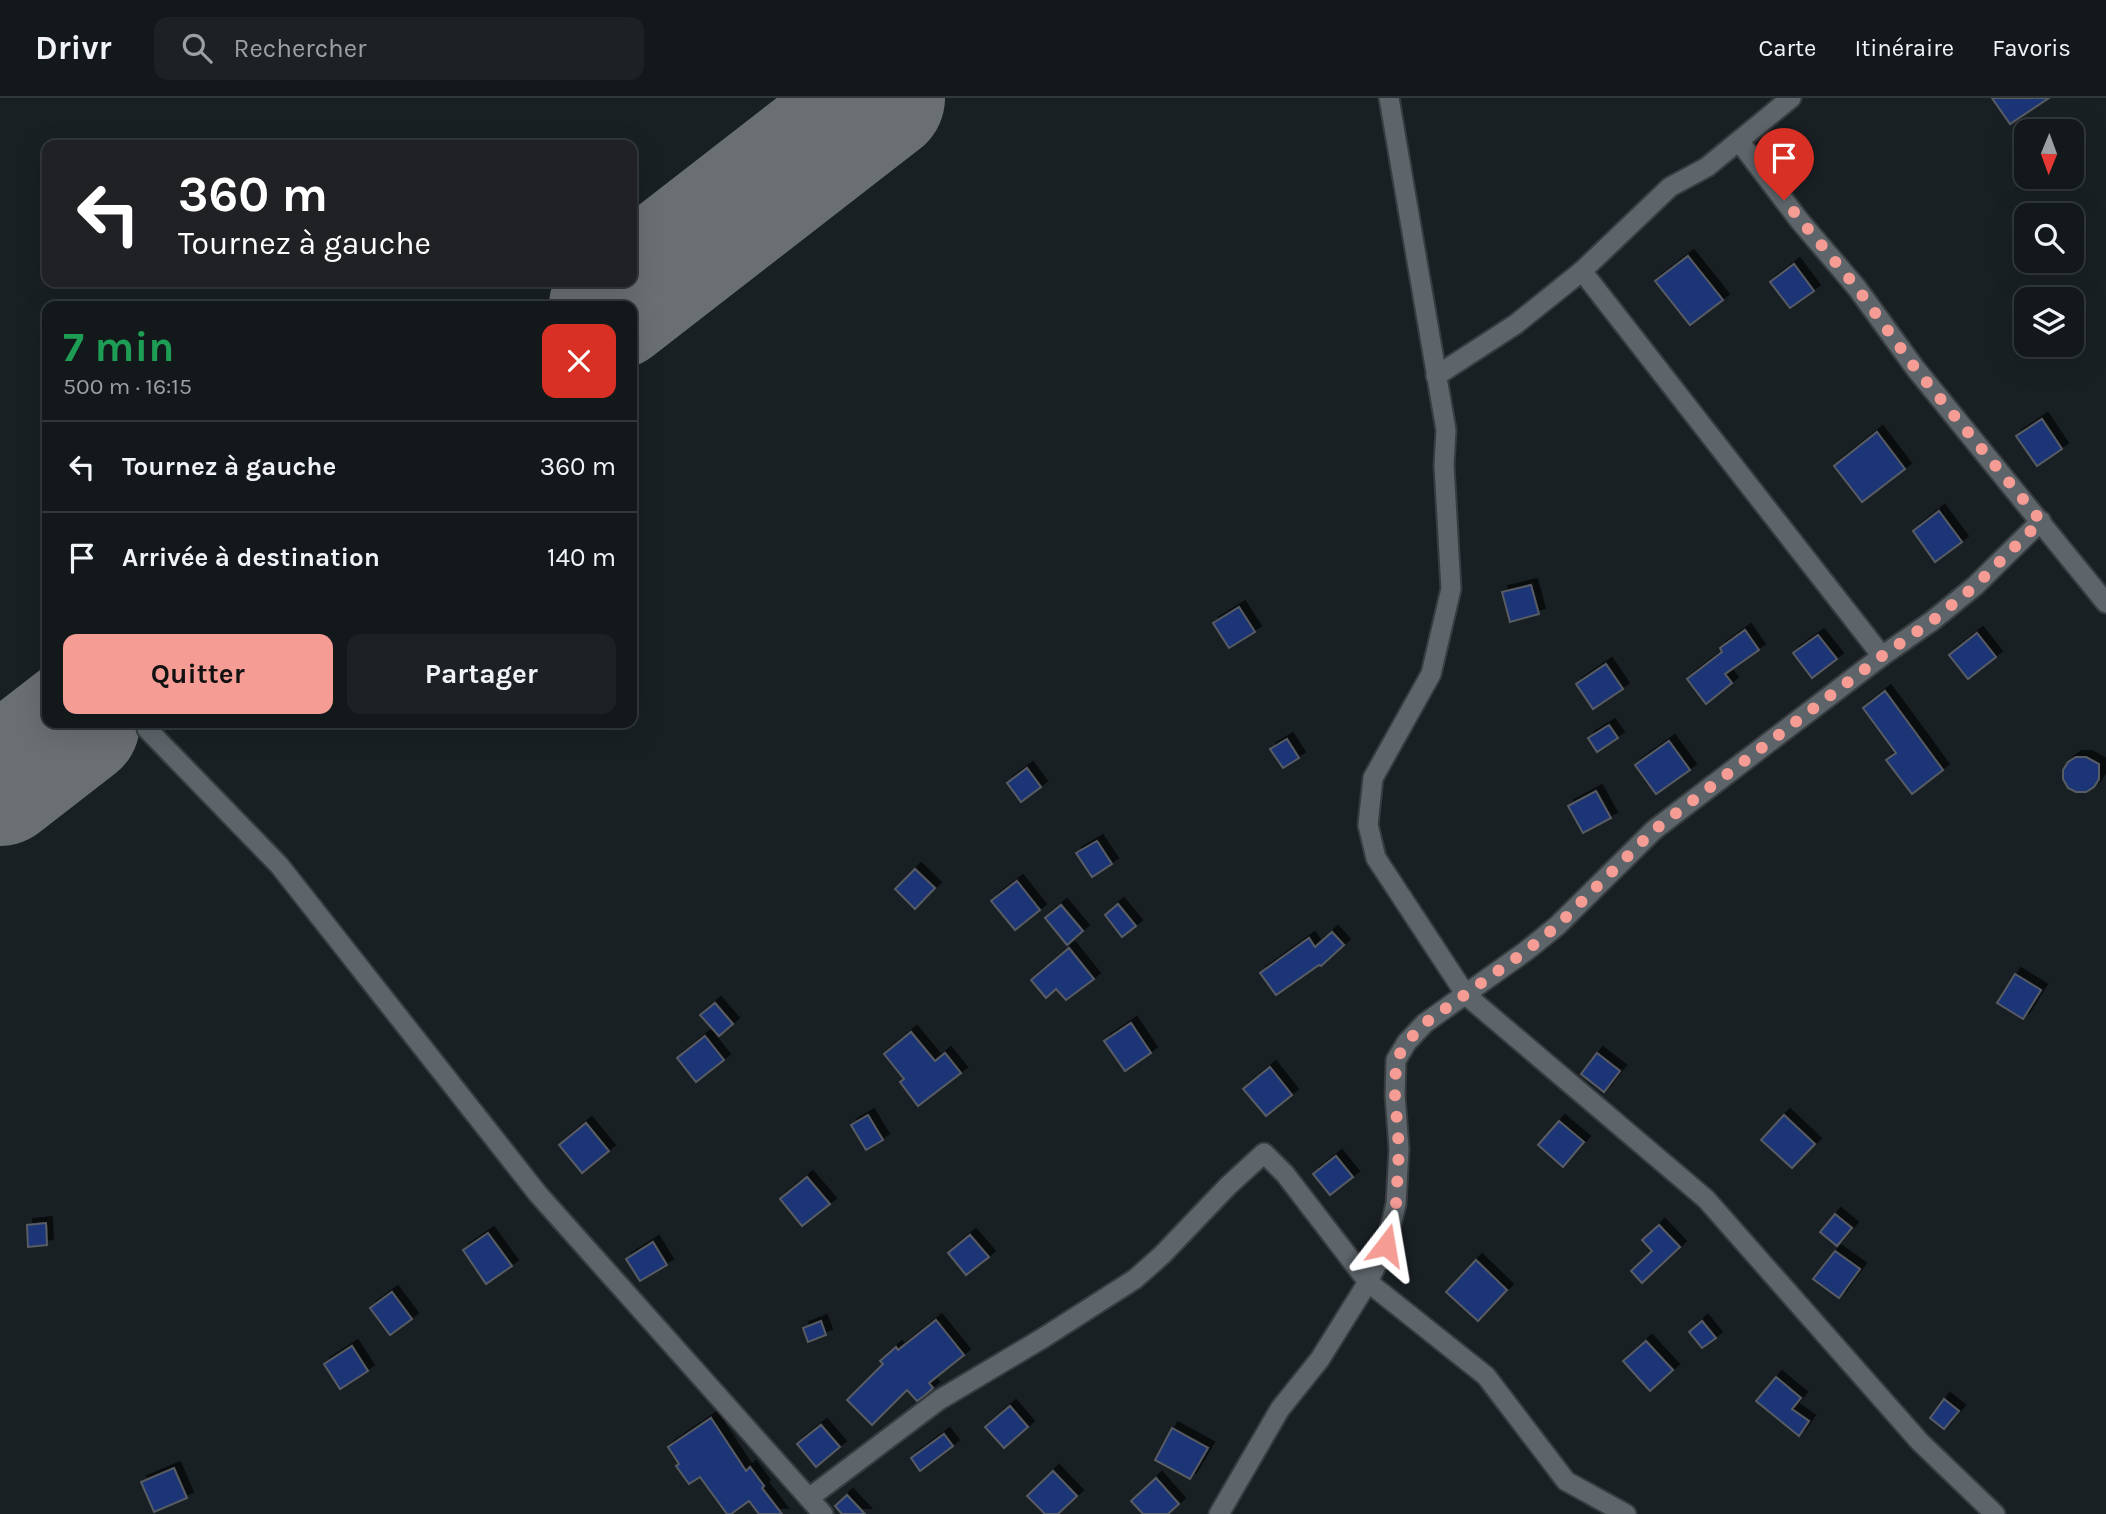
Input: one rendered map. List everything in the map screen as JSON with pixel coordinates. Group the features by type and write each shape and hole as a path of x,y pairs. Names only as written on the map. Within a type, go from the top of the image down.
{"street":[{"path":"1389,98 1446,430 1444,465 1451,589 1431,674 1373,778 1368,825 1376,858 1466,995 1706,1199 1920,1442 1995,1514"},
{"path":"1436,376 1516,324 1582,271 1670,187 1707,167 1791,98"},
{"path":"1739,141 1799,220 1857,288 1915,368 2106,603"},
{"path":"1582,271 1882,656"},
{"path":"1219,1514 1280,1409 1320,1359 1368,1282 1386,1245 1396,1204 1399,1149 1395,1095 1396,1060 1407,1042 1425,1023 1557,926 1654,830 1975,586 2041,521"},
{"path":"147,729 279,865 538,1194 824,1514"},
{"path":"810,1498 939,1400 1135,1279 1163,1255 1228,1185 1264,1153 1285,1174 1368,1282 1486,1376 1566,1481 1626,1514"}],"building":[{"path":"1992,98 2049,98 2014,119 2010,124"},
{"path":"1688,256 1723,300 1690,325 1655,281"},
{"path":"1794,264 1814,291 1790,308 1770,282"},
{"path":"2042,419 2062,449 2037,466 2016,436"},
{"path":"1877,432 1905,469 1862,502 1834,466"},
{"path":"1939,511 1962,542 1935,562 1913,531"},
{"path":"1531,585 1539,614 1510,622 1502,592"},
{"path":"1239,607 1255,632 1229,648 1213,623"},
{"path":"1745,630 1759,650 1725,674 1732,683 1706,704 1687,679 1722,652 1720,648"},
{"path":"1977,633 1996,657 1968,679 1949,655"},
{"path":"1818,635 1837,659 1812,678 1793,653"},
{"path":"1606,664 1623,689 1593,709 1576,684"},
{"path":"1885,691 1943,770 1912,794 1886,760 1896,753 1863,708"},
{"path":"1609,725 1618,738 1597,752 1588,738"},
{"path":"1287,739 1299,758 1283,768 1270,749"},
{"path":"1669,741 1690,770 1656,794 1635,765"},
{"path":"2076,757 2086,757 2099,764 2099,779 2094,787 2086,792 2076,792 2068,788 2063,779 2063,770 2068,762"},
{"path":"1027,768 1041,787 1021,802 1007,783"},
{"path":"1596,791 1611,818 1583,833 1568,806"},
{"path":"1097,841 1112,864 1092,877 1076,853"},
{"path":"915,869 935,888 915,909 895,889"},
{"path":"1017,881 1040,910 1015,930 991,901"},
{"path":"1118,904 1136,926 1122,937 1105,915"},
{"path":"1061,905 1083,931 1067,945 1045,918"},
{"path":"1332,932 1344,945 1321,966 1276,995 1260,973 1309,938 1315,947"},
{"path":"1069,948 1094,979 1066,1000 1056,989 1046,998 1031,980"},
{"path":"2015,974 2041,990 2023,1019 1997,1003"},
{"path":"715,1003 733,1024 719,1036 700,1015"},
{"path":"1131,1023 1151,1053 1125,1071 1104,1041"},
{"path":"911,1032 935,1061 945,1053 961,1073 918,1106 900,1082 904,1079 884,1054"},
{"path":"705,1036 724,1060 696,1082 677,1058"},
{"path":"1597,1053 1620,1071 1604,1092 1581,1074"},
{"path":"1270,1067 1292,1095 1266,1116 1243,1089"},
{"path":"868,1115 883,1140 866,1150 851,1125"},
{"path":"1784,1115 1815,1144 1792,1168 1761,1140"},
{"path":"1559,1121 1584,1142 1563,1167 1538,1145"},
{"path":"586,1123 609,1151 582,1173 559,1145"},
{"path":"1336,1156 1353,1177 1330,1195 1313,1174"},
{"path":"807,1177 830,1204 802,1226 780,1199"},
{"path":"1835,1214 1852,1228 1837,1246 1820,1232"},
{"path":"46,1223 47,1245 28,1247 27,1225"},
{"path":"1659,1225 1680,1247 1642,1283 1631,1271 1652,1251 1642,1240"},
{"path":"488,1233 512,1266 486,1284 463,1250"},
{"path":"970,1235 989,1257 966,1275 948,1253"},
{"path":"653,1242 667,1265 640,1281 626,1259"},
{"path":"1835,1251 1860,1269 1839,1298 1813,1279"},
{"path":"1476,1260 1507,1290 1478,1321 1446,1292"},
{"path":"392,1292 412,1319 390,1335 370,1308"},
{"path":"936,1320 964,1355 929,1383 933,1388 924,1396 917,1401 907,1390 872,1425 847,1400 883,1364 880,1361"},
{"path":"821,1321 826,1335 808,1342 803,1328"},
{"path":"1702,1321 1716,1338 1702,1348 1689,1332"},
{"path":"1646,1341 1673,1370 1650,1391 1623,1361"},
{"path":"352,1346 368,1371 340,1389 324,1364"},
{"path":"1776,1377 1801,1398 1792,1409 1809,1421 1799,1436 1756,1401"},
{"path":"1944,1399 1959,1411 1944,1429 1930,1418"},
{"path":"1010,1406 1028,1427 1004,1448 985,1427"},
{"path":"711,1418 746,1471 750,1467 782,1514 759,1514 749,1501 727,1514 700,1477 689,1484 676,1466 679,1464 668,1447"},
{"path":"821,1425 840,1447 816,1467 797,1444"},
{"path":"1172,1428 1208,1448 1190,1479 1155,1460"},
{"path":"944,1434 953,1446 920,1471 911,1458"},
{"path":"174,1468 187,1498 154,1512 141,1482"},
{"path":"1053,1471 1077,1496 1058,1514 1045,1514 1027,1496"},
{"path":"1156,1478 1179,1504 1168,1514 1143,1514 1131,1501"},
{"path":"847,1495 865,1514 842,1514 835,1506"}],"runway":[{"path":"619,301 881,98"},
{"path":"0,782 70,728"}],"route":[{"path":"1386,1245 1396,1204 1399,1149 1395,1095 1396,1060 1407,1042 1425,1023 1557,926 1654,830 1975,586 2041,521 1915,368 1857,288 1784,200"}]}
